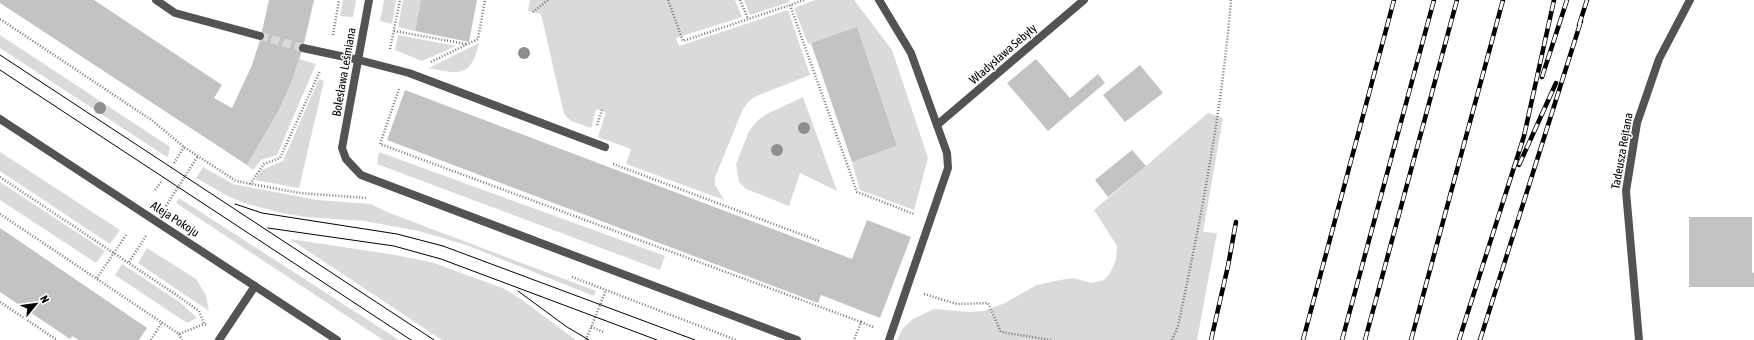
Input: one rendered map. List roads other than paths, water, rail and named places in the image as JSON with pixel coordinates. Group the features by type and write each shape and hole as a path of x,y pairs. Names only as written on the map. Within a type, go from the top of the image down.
{"street":[{"path":"156,0 175,13 260,36"},
{"name":"Bolesława Leśmiana","path":"369,0 342,148 346,159 361,174 797,340"},
{"path":"879,0 911,53 947,153 948,168 889,340"},
{"name":"Władysława Sebyły","path":"937,125 1084,0"},
{"name":"Tadeusza Rejtana","path":"1639,340 1626,191 1637,123 1644,102 1659,59 1690,0"},
{"path":"303,48 409,73 605,147"},
{"name":"Aleja Pokoju","path":"0,119 337,340"},
{"path":"219,340 255,286"}],"tunnel":[{"path":"260,36 303,48"}],"tram line":[{"path":"0,55 434,340"},
{"path":"0,70 411,340"},
{"path":"235,204 262,213 397,234 443,246 695,340"},
{"path":"268,228 394,246 441,259 657,340"},
{"path":"518,291 567,327 589,340"}],"railway":[{"path":"1303,340 1394,0"},
{"path":"1342,340 1434,0"},
{"path":"1365,340 1457,0"},
{"path":"1411,340 1503,0"},
{"path":"1459,340 1524,136 1554,0"},
{"path":"1542,77 1567,0"},
{"path":"1579,25 1587,0"},
{"path":"1480,340 1581,21"},
{"path":"1519,165 1556,83"},
{"path":"1211,340 1228,266 1236,222"}]}
